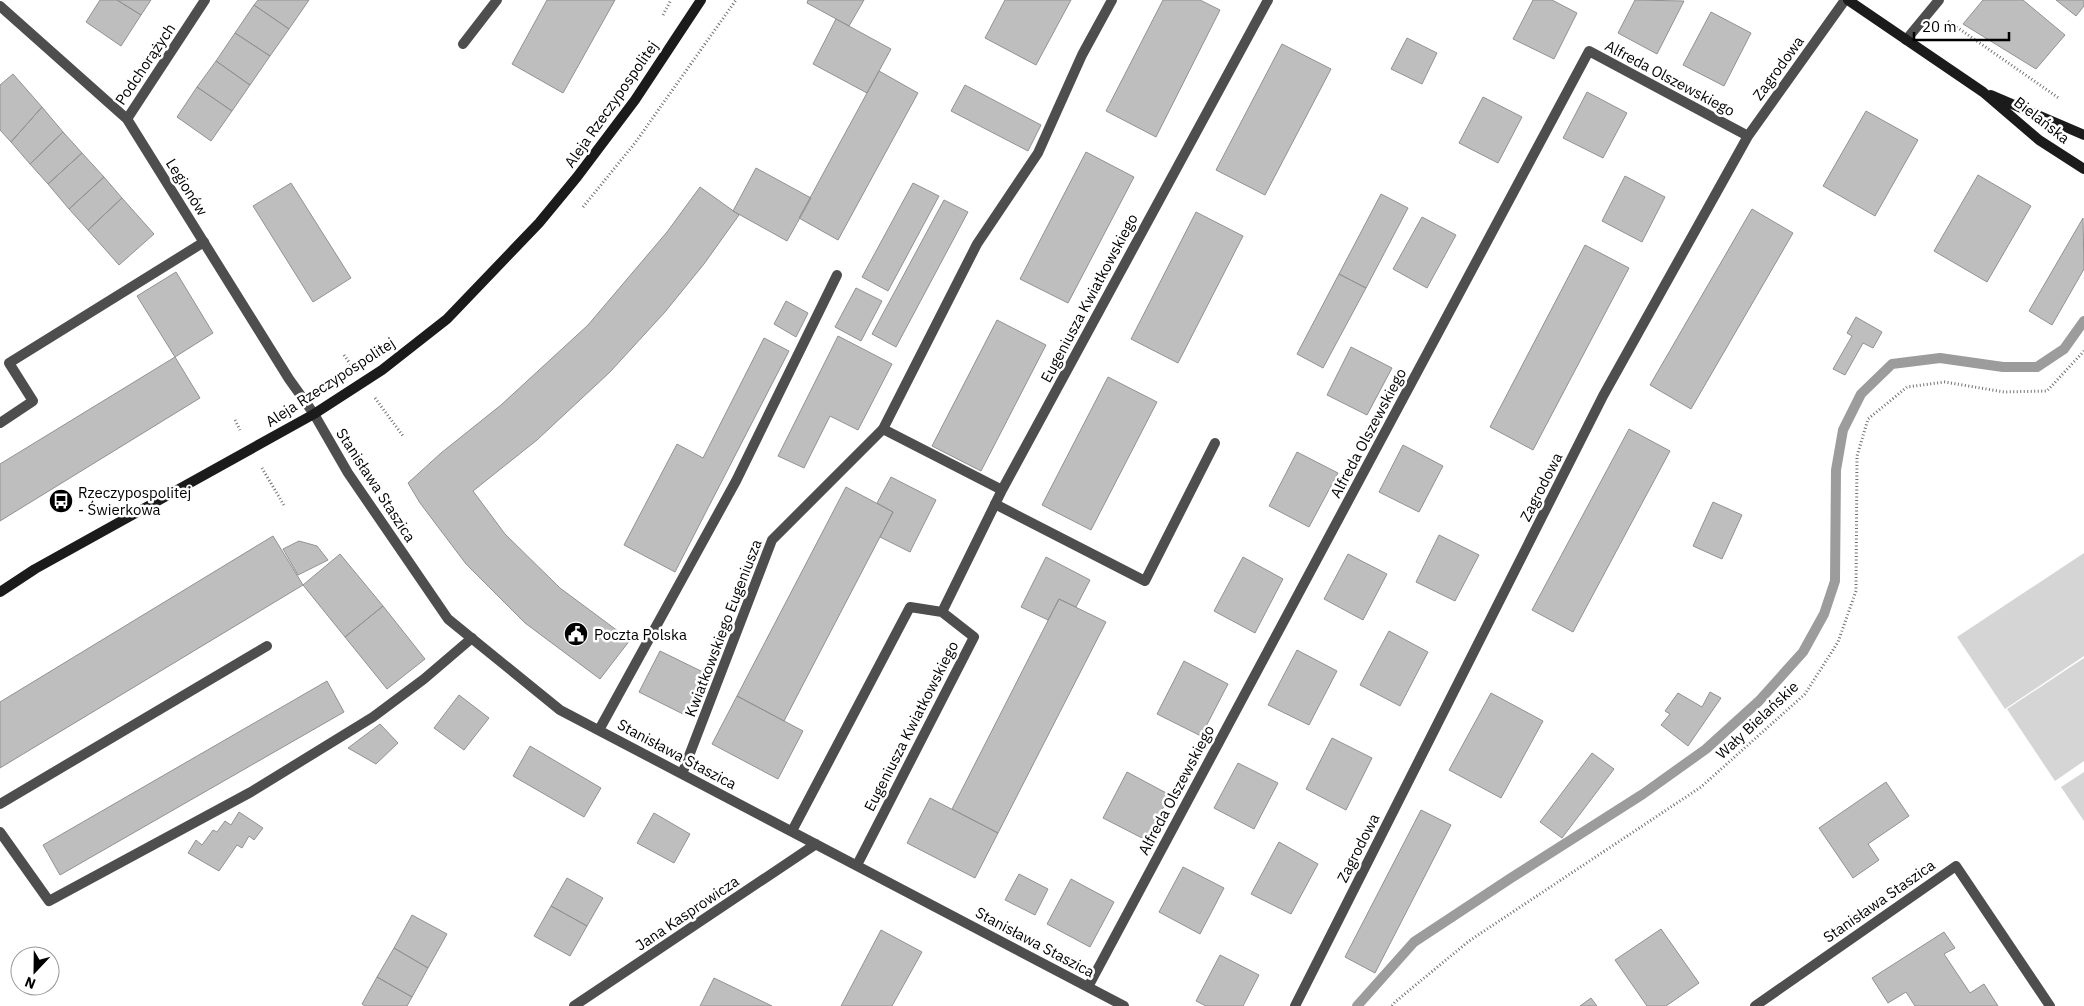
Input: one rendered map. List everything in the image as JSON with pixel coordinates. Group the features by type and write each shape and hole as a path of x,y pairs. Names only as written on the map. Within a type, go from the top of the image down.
{"street":[{"name":"Podchorążych","path":"127,119 206,0"},
{"path":"463,44 497,0"},
{"name":"Aleja Rzeczypospolitej","path":"0,592 35,569 314,414 382,370 448,319 539,223 577,177 635,100 701,0"},
{"name":"Kwiatkowskiego Eugeniusza","path":"682,774 772,540 883,429 977,244 1038,153 1082,55 1112,0"},
{"name":"Eugeniusza Kwiatkowskiego","path":"942,612 1002,490 1266,0"},
{"name":"Bielańska","path":"1847,0 1983,92 2039,140 2084,169"},
{"name":"Zagrodowa","path":"1296,1006 1603,396 1748,136 1847,0"},
{"path":"1906,40 1939,0"},
{"name":"Legionów","path":"0,6 127,119 290,379 314,414"},
{"name":"Alfreda Olszewskiego","path":"1088,987 1589,52 1748,136"},
{"name":"Bielańska","path":"1983,92 2084,135"},
{"path":"0,423 33,402 9,363 204,242"},
{"path":"599,730 736,481 837,275"},
{"name":"Stanisława Staszica","path":"314,414 348,474 448,619 560,710 1124,1006"},
{"path":"883,429 1002,490"},
{"path":"995,504 1144,581 1215,443"},
{"name":"Eugeniusza Kwiatkowskiego","path":"792,831 910,607 942,612 974,637 857,865"},
{"path":"0,832 50,901 251,792 373,717 472,638"},
{"path":"0,804 267,646"},
{"name":"Jana Kasprowicza","path":"574,1006 816,844"},
{"name":"Stanisława Staszica","path":"1755,1006 1956,866 2050,1006"}],"path":[{"path":"662,16 671,0"},
{"path":"1931,9 2067,103"},
{"name":"Wały Bielańskie","path":"1392,1006 1469,941 1701,787 1804,694 1838,642 1856,591 1857,456 1868,420 1907,387 1945,382 2004,392 2047,391 2084,351"},
{"path":"345,372 358,363"}],"shaded area":[{"path":"2084,553 2084,656 2005,709 1957,637"},
{"path":"2084,658 2084,761 2055,781 2007,709"},
{"path":"2084,772 2084,821 2061,787"}],"building":[{"path":"100,0 117,0 141,15 121,46 86,22"},
{"path":"117,0 151,0 141,15"},
{"path":"258,0 309,0 289,29 254,5"},
{"path":"547,0 615,0 563,93 512,64"},
{"path":"808,0 864,0 849,26 807,3"},
{"path":"1005,0 1071,0 1036,65 985,38"},
{"path":"1163,0 1200,0 1220,10 1156,137 1106,111"},
{"path":"1533,0 1552,0 1577,13 1554,59 1513,39"},
{"path":"1635,0 1684,1 1657,54 1618,33"},
{"path":"1983,0 2023,0 2065,35 2036,69 1963,24"},
{"path":"2056,0 2084,0 2084,6 2076,16"},
{"path":"254,5 289,29 270,56 235,33"},
{"path":"1711,12 1751,33 1724,86 1683,65"},
{"path":"836,19 891,49 867,93 813,64"},
{"path":"235,33 270,56 250,85 216,61"},
{"path":"1407,38 1437,53 1422,84 1391,69"},
{"path":"1282,44 1331,69 1265,195 1216,170"},
{"path":"216,61 250,85 232,111 197,87"},
{"path":"879,71 918,93 838,240 799,218"},
{"path":"13,74 42,107 11,142 0,130 0,85"},
{"path":"965,85 1041,125 1028,151 951,111"},
{"path":"197,87 232,111 211,141 177,117"},
{"path":"1587,92 1627,113 1603,158 1563,138"},
{"path":"1483,97 1522,117 1498,163 1459,143"},
{"path":"42,107 63,132 30,164 11,142"},
{"path":"1866,111 1918,140 1875,216 1823,186"},
{"path":"63,132 82,153 48,184 30,164"},
{"path":"1086,152 1134,177 1068,303 1020,279"},
{"path":"82,153 104,177 69,209 48,184"},
{"path":"756,168 811,198 787,241 733,211"},
{"path":"1978,175 2031,206 1987,282 1934,251"},
{"path":"1625,176 1665,197 1642,242 1602,221"},
{"path":"104,177 122,198 88,230 69,209"},
{"path":"291,183 351,278 313,302 253,206"},
{"path":"913,183 939,196 888,291 862,277"},
{"path":"700,187 739,215 704,264 665,312 610,372 537,440 473,491 505,534 560,588 630,640 600,679 525,623 466,564 420,503 408,483 441,453 501,405 588,325 667,232"},
{"path":"1381,194 1408,208 1366,288 1339,274"},
{"path":"122,198 154,234 119,265 88,230"},
{"path":"944,200 968,212 896,347 872,334"},
{"path":"1752,209 1793,233 1691,409 1650,385"},
{"path":"1196,212 1243,236 1178,363 1131,339"},
{"path":"1422,217 1456,235 1427,288 1393,269"},
{"path":"2083,218 2084,269 2052,325 2029,311"},
{"path":"1585,245 1629,268 1533,450 1490,427"},
{"path":"176,272 213,333 175,357 137,296"},
{"path":"1339,274 1366,288 1323,368 1297,354"},
{"path":"856,288 882,301 861,341 835,327"},
{"path":"786,301 808,313 796,337 774,324"},
{"path":"1856,317 1882,332 1873,348 1863,343 1845,375 1833,369 1852,336 1847,333"},
{"path":"997,320 1046,345 981,471 932,446"},
{"path":"838,336 892,364 858,430 830,416 804,468 778,456"},
{"path":"764,338 789,351 675,572 624,545 677,444 703,458"},
{"path":"1351,347 1392,368 1367,415 1327,395"},
{"path":"175,357 200,398 0,521 0,464"},
{"path":"1108,377 1157,402 1091,530 1042,505"},
{"path":"1629,429 1670,451 1573,632 1532,610"},
{"path":"1403,445 1443,466 1419,512 1379,492"},
{"path":"1297,452 1338,473 1309,527 1269,506"},
{"path":"891,477 936,500 910,552 880,537 893,512 877,503"},
{"path":"846,487 893,512 784,721 737,696"},
{"path":"1713,502 1742,515 1722,559 1693,546"},
{"path":"1439,535 1479,555 1455,601 1416,582"},
{"path":"273,536 303,585 0,768 0,702"},
{"path":"299,541 317,546 328,560 298,575 283,549"},
{"path":"340,554 383,606 345,637 303,585"},
{"path":"1348,554 1387,574 1363,620 1324,599"},
{"path":"1046,557 1090,580 1076,607 1059,599 1048,620 1021,607"},
{"path":"1243,557 1283,579 1255,633 1214,611"},
{"path":"1059,599 1106,622 998,833 952,809"},
{"path":"383,606 425,659 387,689 345,637"},
{"path":"1389,631 1428,652 1400,706 1360,685"},
{"path":"1297,650 1337,671 1309,725 1268,705"},
{"path":"660,651 707,674 687,716 639,692"},
{"path":"1184,661 1228,684 1201,736 1157,714"},
{"path":"327,681 344,712 60,875 43,845"},
{"path":"1710,692 1721,698 1688,746 1661,725 1670,714 1665,711 1678,693 1702,707"},
{"path":"1491,693 1543,721 1501,798 1449,770"},
{"path":"459,695 489,718 464,750 434,728"},
{"path":"737,696 803,731 778,779 712,744"},
{"path":"380,724 398,743 376,764 348,748"},
{"path":"1332,738 1372,758 1346,810 1306,789"},
{"path":"530,746 601,788 584,817 513,776"},
{"path":"1592,753 1614,769 1562,838 1540,822"},
{"path":"1238,763 1278,783 1254,829 1214,808"},
{"path":"1127,772 1170,795 1146,840 1103,818"},
{"path":"1886,782 1909,816 1868,844 1879,860 1853,878 1819,828"},
{"path":"930,798 998,833 975,878 907,843"},
{"path":"1421,810 1451,825 1375,973 1345,957"},
{"path":"239,812 263,828 254,840 249,836 242,848 237,845 219,871 188,853 196,840 202,845 213,830 217,832 225,821 231,825"},
{"path":"654,813 690,834 674,863 637,843"},
{"path":"1279,842 1318,864 1291,914 1251,894"},
{"path":"1183,867 1224,888 1200,934 1159,912"},
{"path":"1019,874 1048,889 1035,915 1005,900"},
{"path":"567,878 603,898 587,926 551,906"},
{"path":"1071,879 1114,902 1090,947 1047,924"},
{"path":"551,906 587,926 570,956 534,936"},
{"path":"412,915 447,934 428,968 394,948"},
{"path":"1661,929 1699,983 1666,1006 1647,1006 1615,960"},
{"path":"881,930 922,952 892,1006 841,1006"},
{"path":"1944,932 1955,948 1944,954 1970,993 1984,984 1998,1006 1915,1006 1906,992 1888,1003 1872,978"},
{"path":"394,948 428,968 412,997 377,977"},
{"path":"1220,955 1259,975 1243,1006 1206,1006 1196,1001"},
{"path":"377,977 412,997 407,1006 365,1006 362,1004"},
{"path":"714,978 772,1006 700,1006"},
{"path":"1591,998 1597,1006 1580,1006"}],"waterway":[{"path":"1357,1006 1414,942 1643,794 1706,749 1759,701 1803,652 1824,614 1835,581 1836,470 1843,430 1861,394 1892,364 1940,358 2003,367 2037,367 2064,349 2084,321"}],"place":[{"name":"Rzeczypospolitej - Świerkowa","path":"61,501"},
{"name":"Poczta Polska","path":"576,634"}]}
